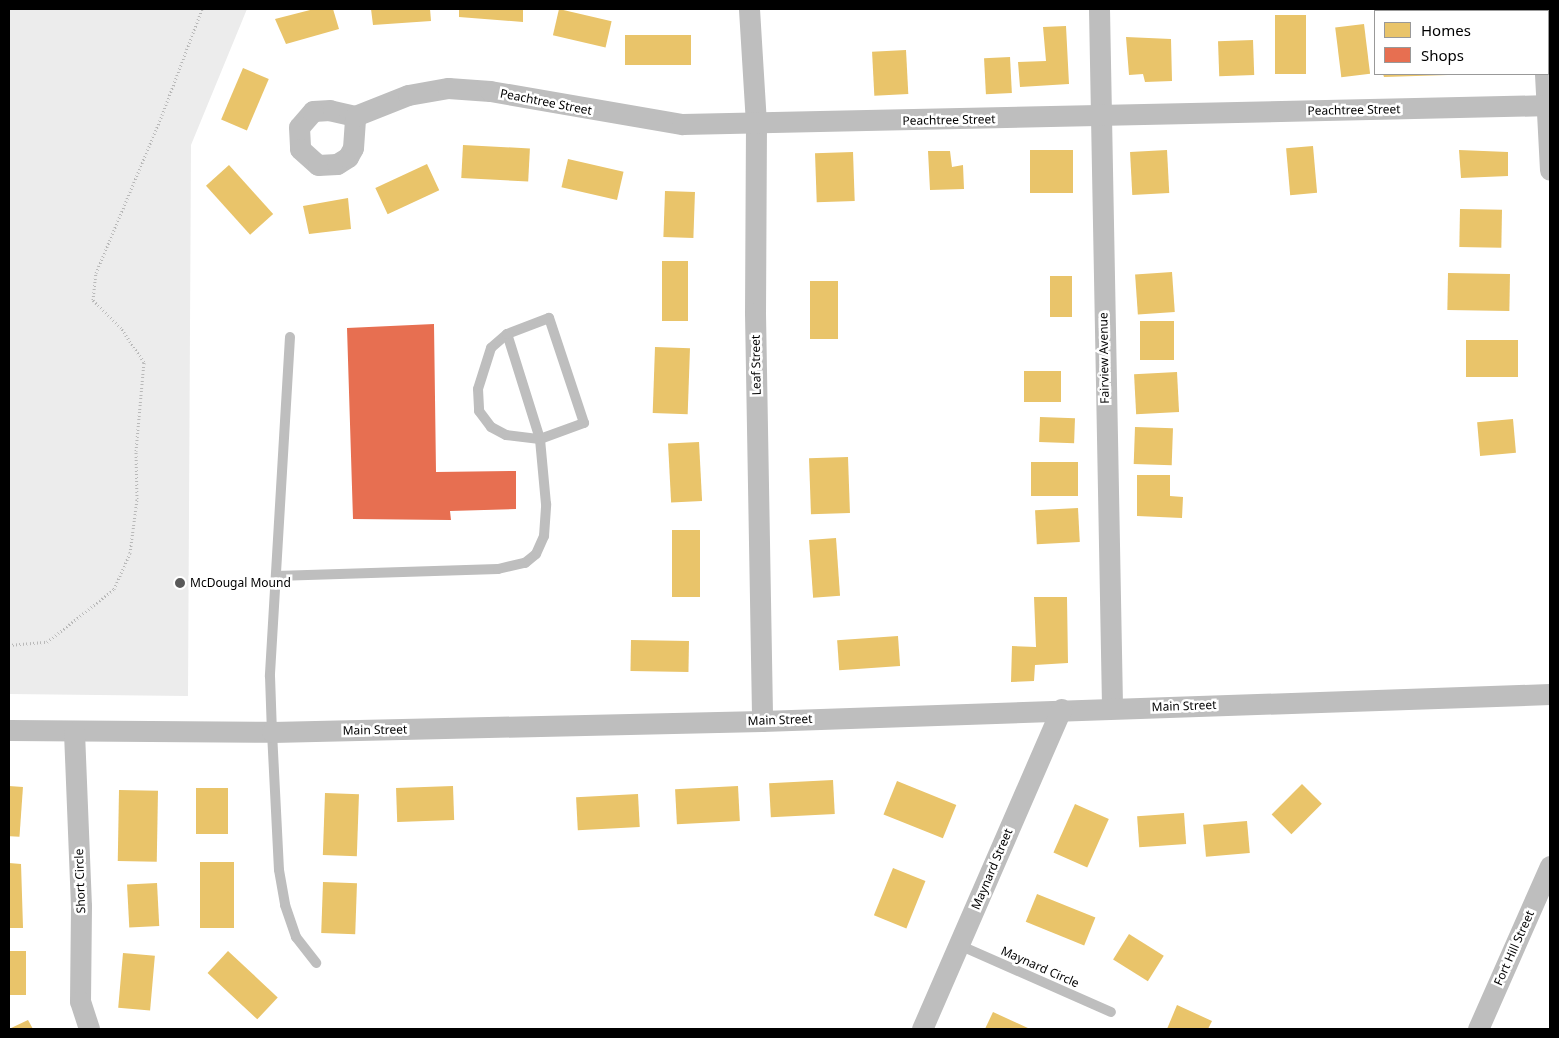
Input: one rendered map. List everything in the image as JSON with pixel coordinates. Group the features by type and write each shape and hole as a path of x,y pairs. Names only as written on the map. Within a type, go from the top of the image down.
{"street":[{"name":"Leaf Street","path":"749,9 756,123 755,313 762,721"},
{"name":"Fairview Avenue","path":"1100,9 1099,116 1112,708"},
{"path":"1544,75 1549,105 1550,170"},
{"name":"Peachtree Street","path":"355,116 408,95 448,88 490,91 682,124 1549,105"},
{"name":"Main Street","path":"9,730 74,732 272,732 762,721 1061,709 1550,694"},
{"name":"Maynard Street","path":"922,1029 1061,709"},
{"name":"Short Circle","path":"74,732 81,906 80,1001 89,1029"},
{"name":"Fort Hill Street","path":"1478,1029 1550,866"}],"lane":[{"path":"549,318 584,423 540,439 506,435 490,427 479,411 478,389 482,367 491,348 507,334 549,318"},
{"path":"276,576 498,569 525,563 536,554 544,536 546,504 540,439 507,334"},
{"path":"290,337 270,676 272,732 279,870 285,905 296,937 316,963"},
{"name":"Maynard Circle","path":"959,944 1111,1012"}],"path":[{"path":"9,645 47,642 114,589 130,553 136,499 136,451 144,362 121,328 93,300 96,273 162,115 202,9"}],"shaded area":[{"path":"9,9 247,9 191,145 188,696 9,694"}],"building: Homes":[{"path":"314,9 333,9 339,29 286,44 275,19"},
{"path":"371,9 430,9 431,21 373,25"},
{"path":"459,9 523,9 523,22 459,17"},
{"path":"559,9 612,21 606,47 553,35"},
{"path":"1275,15 1306,15 1306,74 1275,74"},
{"path":"1364,24 1370,74 1341,77 1335,28"},
{"path":"1066,26 1069,84 1020,87 1018,62 1046,61 1043,27"},
{"path":"625,35 691,35 691,65 625,65"},
{"path":"1126,37 1171,39 1172,81 1145,82 1143,74 1129,75"},
{"path":"1253,40 1254,75 1219,76 1218,41"},
{"path":"906,50 908,94 874,96 872,52"},
{"path":"1010,57 1012,93 986,94 984,58"},
{"path":"243,68 269,79 247,130 221,120"},
{"path":"1383,75 1448,75 1384,77"},
{"path":"463,145 530,149 528,181 461,178"},
{"path":"1313,146 1317,193 1290,195 1286,148"},
{"path":"1030,150 1073,150 1073,193 1030,193"},
{"path":"1167,150 1169,193 1132,195 1130,152"},
{"path":"1459,150 1508,152 1508,176 1461,178"},
{"path":"928,151 950,151 952,167 963,165 964,189 930,190"},
{"path":"853,152 855,201 817,202 815,153"},
{"path":"568,159 624,172 617,200 561,187"},
{"path":"427,164 439,190 388,214 375,188"},
{"path":"229,165 273,214 250,235 206,186"},
{"path":"665,191 695,192 693,238 663,237"},
{"path":"348,198 351,229 309,234 303,206"},
{"path":"1460,209 1502,210 1501,248 1459,247"},
{"path":"662,261 688,261 688,321 662,321"},
{"path":"1172,272 1175,312 1138,314 1135,275"},
{"path":"1448,273 1510,274 1509,311 1447,310"},
{"path":"1050,276 1072,276 1072,317 1050,317"},
{"path":"810,281 838,281 838,339 810,339"},
{"path":"1140,321 1174,321 1174,360 1140,360"},
{"path":"1466,340 1518,340 1518,377 1466,377"},
{"path":"655,347 690,348 688,414 653,413"},
{"path":"1024,371 1061,371 1061,402 1024,402"},
{"path":"1177,372 1179,412 1136,414 1134,374"},
{"path":"1040,417 1075,418 1074,443 1039,442"},
{"path":"1513,419 1516,453 1480,456 1477,422"},
{"path":"1135,427 1173,428 1172,465 1134,464"},
{"path":"699,442 702,501 671,503 668,444"},
{"path":"848,457 850,513 811,514 809,458"},
{"path":"1031,462 1078,462 1078,496 1031,496"},
{"path":"1137,475 1170,475 1170,496 1183,497 1182,518 1137,516"},
{"path":"1078,508 1080,542 1037,544 1035,510"},
{"path":"672,530 700,530 700,597 672,597"},
{"path":"836,538 840,596 813,598 809,540"},
{"path":"1034,597 1067,597 1068,663 1035,665 1034,681 1011,682 1012,646 1036,647"},
{"path":"898,636 900,666 839,670 837,640"},
{"path":"631,640 689,641 688,672 630,671"},
{"path":"833,780 835,814 771,817 769,783"},
{"path":"897,781 956,805 943,838 884,814"},
{"path":"1302,784 1322,804 1291,834 1272,814"},
{"path":"9,786 23,787 19,837 9,836"},
{"path":"453,786 454,820 397,822 396,788"},
{"path":"738,786 740,821 677,824 675,789"},
{"path":"196,788 228,788 228,834 196,834"},
{"path":"119,790 158,791 157,862 118,861"},
{"path":"325,793 359,794 357,856 323,855"},
{"path":"638,794 640,827 578,830 576,797"},
{"path":"1075,804 1109,819 1087,867 1053,852"},
{"path":"1184,813 1186,844 1139,847 1137,816"},
{"path":"1247,821 1250,853 1206,857 1203,825"},
{"path":"200,862 234,862 234,928 200,928"},
{"path":"9,863 21,864 23,928 9,928"},
{"path":"893,868 925,881 906,928 874,915"},
{"path":"323,882 357,883 355,934 321,933"},
{"path":"157,883 159,926 129,928 127,885"},
{"path":"1037,894 1095,918 1084,945 1026,922"},
{"path":"1129,934 1164,956 1148,981 1113,959"},
{"path":"9,951 26,951 26,995 9,995"},
{"path":"228,951 278,997 257,1019 208,973"},
{"path":"123,953 155,956 150,1011 118,1008"},
{"path":"1177,1005 1212,1021 1208,1029 1167,1029"},
{"path":"993,1012 1030,1029 985,1029"},
{"path":"28,1020 33,1029 9,1029"}],"building: Shops":[{"path":"434,324 436,472 516,471 516,509 450,511 451,520 353,519 347,328"}],"place":[{"name":"McDougal Mound","path":"180,583"}]}
